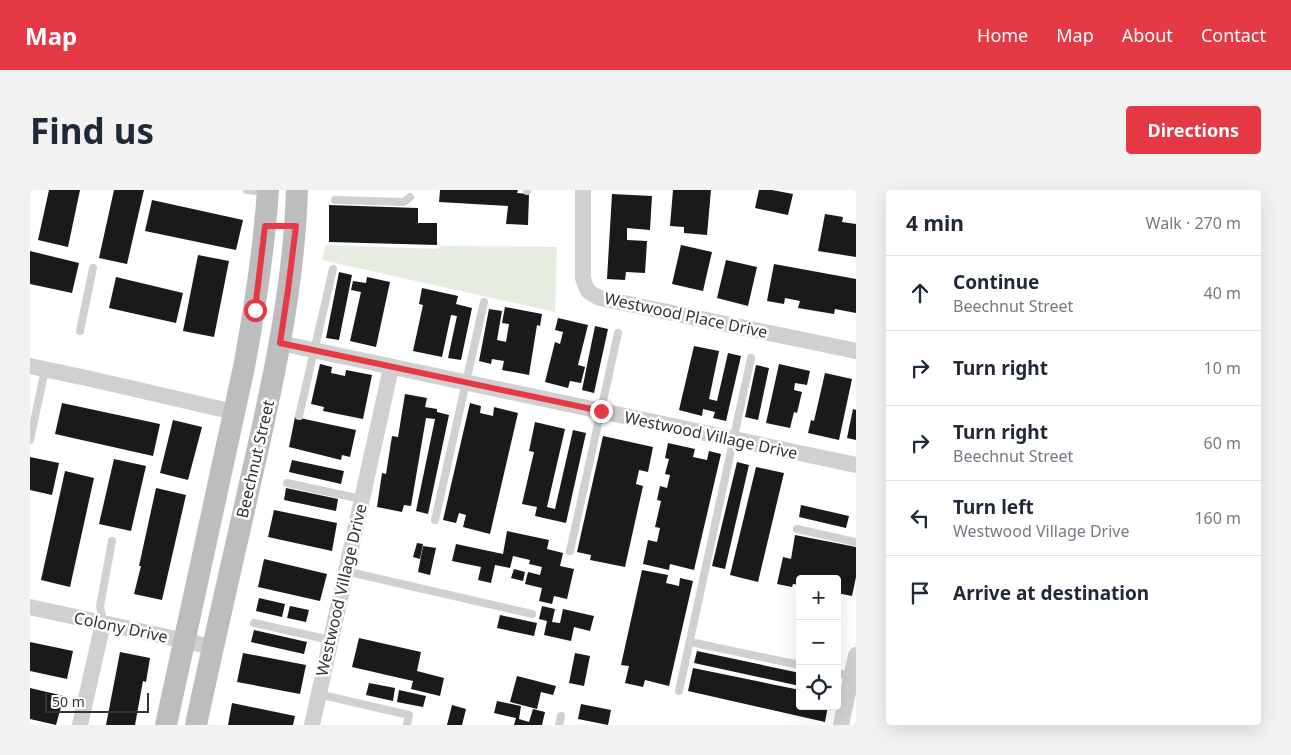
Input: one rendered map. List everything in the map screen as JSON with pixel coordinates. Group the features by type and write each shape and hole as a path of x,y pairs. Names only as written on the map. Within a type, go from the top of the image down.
{"main road":[{"name":"Beechnut Street","path":"196,725 280,343 296,226 297,190"},
{"name":"Beechnut Street","path":"166,725 255,310 265,226 261,191"},
{"path":"265,226 296,226"},
{"path":"226,447 256,454"}],"street":[{"name":"Westwood Place Drive","path":"583,190 583,278 586,290 594,295 600,298 856,351"},
{"name":"Westwood Village Drive","path":"280,343 856,465"},
{"path":"38,368 91,378 234,412"},
{"name":"Westwood Village Drive","path":"312,725 391,368"},
{"name":"Colony Drive","path":"30,607 213,647"},
{"path":"80,725 103,623"},
{"path":"841,725 851,669"}],"lane":[{"path":"335,200 404,202 410,197"},
{"path":"80,331 92,268"},
{"path":"299,416 333,269"},
{"path":"435,520 484,302"},
{"path":"570,551 618,333"},
{"path":"679,691 751,358"},
{"path":"30,440 38,368"},
{"path":"286,483 361,499"},
{"path":"797,529 856,542"},
{"path":"103,623 100,606 112,541"},
{"path":"345,571 532,614"},
{"path":"254,623 330,640"},
{"path":"690,642 796,664"},
{"path":"318,694 410,715 407,725"},
{"path":"559,725 561,716"}],"shaded area":[{"path":"326,245 437,249 442,246 557,247 555,312 322,260"}],"building":[{"path":"49,190 80,190 68,247 38,240"},
{"path":"114,190 144,190 127,264 99,258"},
{"path":"440,190 518,190 517,193 529,194 528,225 506,224 508,206 439,202"},
{"path":"673,190 711,190 707,235 684,233 684,227 670,226"},
{"path":"759,190 772,190 793,194 788,215 755,208"},
{"path":"612,194 652,196 650,230 627,228 627,240 647,241 645,273 626,272 625,280 607,279"},
{"path":"152,200 243,220 236,250 145,231"},
{"path":"329,205 418,208 418,223 437,223 437,245 329,242"},
{"path":"825,214 843,217 842,222 856,224 856,257 818,251"},
{"path":"681,245 712,252 703,291 672,284"},
{"path":"30,251 79,263 72,293 30,284"},
{"path":"198,255 229,261 214,337 183,331"},
{"path":"726,260 757,267 748,306 717,298"},
{"path":"774,264 856,279 856,313 835,309 834,314 798,308 800,301 785,298 784,304 767,301"},
{"path":"339,272 352,275 339,340 326,338"},
{"path":"116,277 183,293 176,323 109,308"},
{"path":"367,277 390,282 376,347 350,341 361,292 351,290 353,281 366,283"},
{"path":"422,288 458,296 456,304 472,308 461,360 448,358 457,316 451,315 442,357 413,351 423,305 419,304"},
{"path":"505,307 542,314 540,326 537,325 529,375 502,370 504,361 492,359 491,364 479,361 489,309 502,311 497,340 506,342 509,324 502,323"},
{"path":"558,318 588,325 578,365 585,367 581,383 570,381 568,388 545,382 555,342 560,344 563,332 555,330"},
{"path":"595,326 608,329 594,393 582,390"},
{"path":"694,346 719,351 709,399 717,401 728,353 741,356 726,421 713,418 715,412 703,409 702,416 679,410"},
{"path":"320,364 332,367 331,373 345,376 346,370 372,375 363,419 323,411 324,407 311,404"},
{"path":"779,364 810,371 807,385 795,383 794,390 802,392 797,413 794,412 790,428 766,423"},
{"path":"756,365 769,368 758,420 745,417"},
{"path":"825,373 852,379 839,440 808,433 811,420 814,421"},
{"path":"405,394 427,398 425,407 437,409 437,412 449,415 428,514 416,511 435,419 426,418 411,506 404,505 402,512 377,507 382,473 386,474 392,436 398,437"},
{"path":"62,403 160,424 153,456 55,434"},
{"path":"470,403 481,406 480,413 493,416 494,407 518,413 490,534 463,527 466,515 459,513 456,523 443,520"},
{"path":"853,409 856,410 856,440 847,438"},
{"path":"295,417 356,430 350,457 342,455 341,460 289,447"},
{"path":"173,420 202,427 188,480 160,473"},
{"path":"535,422 565,429 547,507 555,509 573,430 586,433 566,523 535,516 537,507 522,504 534,452 529,451"},
{"path":"603,436 653,447 648,472 639,470 636,484 643,486 625,567 590,560 591,555 577,552"},
{"path":"668,443 695,449 693,457 707,460 709,451 721,454 694,570 670,564 669,570 643,564 648,540 657,542 660,528 655,527 661,501 657,500 660,486 667,488 670,475 665,474 669,459 665,458"},
{"path":"30,457 59,463 52,495 30,490"},
{"path":"114,459 146,466 131,531 99,524"},
{"path":"292,460 344,471 341,484 289,472"},
{"path":"737,462 749,465 725,569 712,566"},
{"path":"756,467 784,473 758,582 730,575"},
{"path":"65,471 94,478 70,587 41,580"},
{"path":"156,488 186,495 162,600 134,594"},
{"path":"286,488 338,499 336,511 284,500"},
{"path":"801,505 849,516 846,528 799,517"},
{"path":"274,510 337,523 332,551 268,537"},
{"path":"507,531 549,540 547,549 563,553 560,566 574,569 567,599 554,596 552,604 539,601 542,588 525,584 528,572 540,575 542,567 529,564 530,560 513,556 510,568 495,565 491,583 478,580 481,567 452,561 456,544 503,554"},
{"path":"795,535 856,547 856,577 852,596 841,594 841,575 796,575 796,584 793,584 792,587 777,584 783,557 791,559"},
{"path":"417,543 423,544 420,559 413,557"},
{"path":"423,546 436,548 430,575 418,572"},
{"path":"264,559 327,574 320,601 258,587"},
{"path":"514,569 525,572 523,581 511,578"},
{"path":"642,570 668,575 666,583 679,586 680,578 693,581 669,686 645,680 643,687 625,683 629,666 621,665"},
{"path":"259,598 285,604 282,617 256,611"},
{"path":"290,606 309,610 306,622 287,618"},
{"path":"542,606 555,609 552,622 560,623 563,609 594,616 590,631 574,627 571,641 544,635 547,621 539,619"},
{"path":"500,615 537,623 534,636 497,628"},
{"path":"254,630 307,642 304,654 251,642"},
{"path":"359,638 421,652 417,671 444,678 440,696 411,689 413,681 352,667"},
{"path":"30,642 73,651 67,679 30,671"},
{"path":"697,651 796,672 796,685 694,663"},
{"path":"120,652 150,658 146,682 143,681 135,725 106,725"},
{"path":"243,653 306,665 300,694 237,682"},
{"path":"575,653 590,656 584,686 569,683"},
{"path":"693,668 796,689 796,710 827,710 825,722 688,691"},
{"path":"517,676 556,686 553,695 541,692 537,709 510,702"},
{"path":"369,683 395,688 393,701 366,695"},
{"path":"30,688 64,696 56,725 30,719"},
{"path":"399,690 426,696 423,707 397,702"},
{"path":"497,701 521,706 519,719 529,722 533,709 545,712 542,725 514,725 516,718 494,713"},
{"path":"232,703 295,716 293,725 228,725"},
{"path":"581,704 611,710 608,725 578,719"},
{"path":"452,705 466,709 462,725 447,725"}],"route":[{"path":"255,310 265,226 296,226 280,343 601,411"}]}
